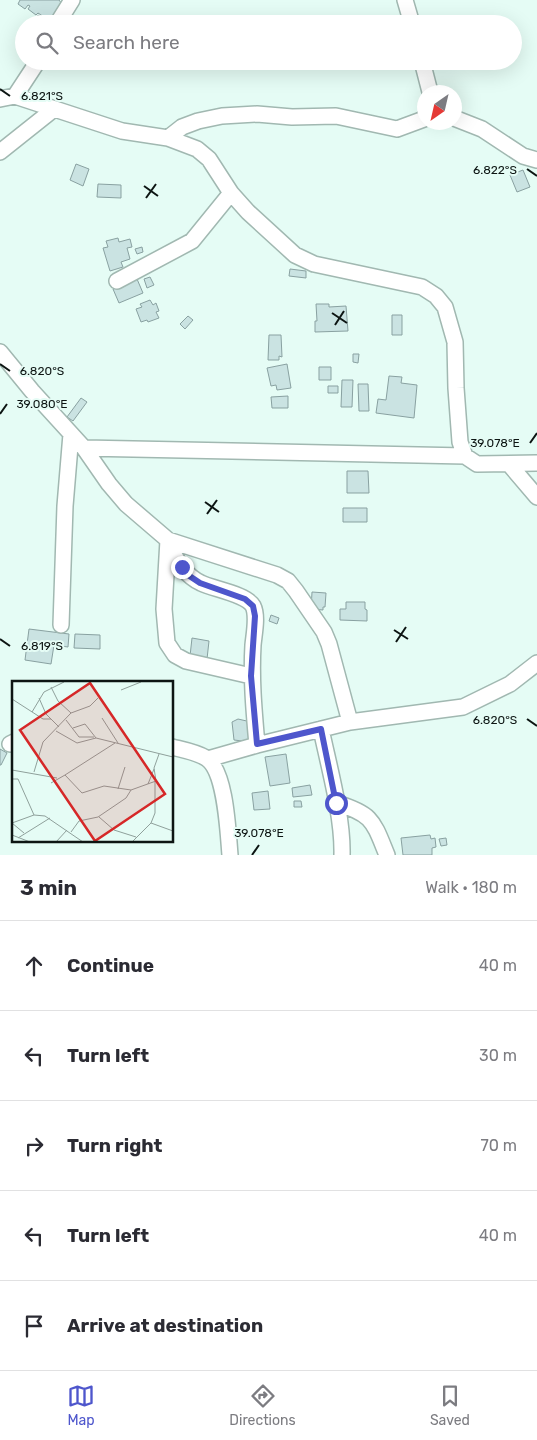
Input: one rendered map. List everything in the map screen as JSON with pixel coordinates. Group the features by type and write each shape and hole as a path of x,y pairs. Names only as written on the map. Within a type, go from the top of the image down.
{"street":[{"path":"63,15 72,0"},
{"path":"405,0 409,15"},
{"path":"30,70 7,98 54,109 122,131 168,138 197,149 209,159 231,193 276,240 295,255 314,264 422,287 436,296 445,308 455,342 460,442 465,456"},
{"path":"424,70 428,85"},
{"path":"0,152 54,109"},
{"path":"168,138 182,128 198,121 222,116 257,114 292,117 336,116 367,121 397,129 417,122"},
{"path":"462,121 482,129 523,156 537,160"},
{"path":"117,281 192,241 231,193"},
{"path":"0,352 84,448 109,484 126,504 168,543 188,575 200,583 245,599 253,606 255,616 251,676 257,744"},
{"path":"61,625 65,506 71,434"},
{"path":"84,448 465,456 477,464 537,463"},
{"path":"509,464 537,497"},
{"path":"168,543 164,609 167,643 175,655 186,661 251,676"},
{"path":"168,543 277,575 288,582 324,632 350,722"},
{"path":"208,759 257,744 350,722 463,707 510,684 537,663"},
{"path":"321,729 336,803 343,845 342,855"},
{"path":"174,748 208,759 220,775 228,822 230,855"},
{"path":"336,803 358,810 367,816 376,830 387,855"}],"building":[{"path":"20,0 59,0 62,4 54,15 41,15 38,13 36,15 28,9 30,6 28,5 25,9 18,4"},
{"path":"76,164 89,169 83,186 70,180"},
{"path":"523,170 530,187 517,192 510,175"},
{"path":"98,184 121,185 121,198 97,197"},
{"path":"118,238 119,242 130,239 132,247 127,248 130,259 121,262 123,267 110,271 103,248 108,247 106,241"},
{"path":"142,247 143,252 137,254 135,249"},
{"path":"290,269 306,271 306,278 289,276"},
{"path":"150,277 154,285 147,288 144,279"},
{"path":"137,279 143,293 119,303 113,289"},
{"path":"150,300 153,305 156,303 159,311 156,312 159,318 148,322 147,320 141,322 136,309 142,307 140,304"},
{"path":"316,304 329,304 329,307 346,306 348,331 315,332 315,321 317,321"},
{"path":"392,315 402,315 402,335 392,335"},
{"path":"188,316 193,320 185,329 180,324"},
{"path":"269,335 281,335 282,357 279,356 279,360 268,360"},
{"path":"353,354 359,354 358,363 353,362"},
{"path":"287,364 291,388 277,390 276,385 271,386 267,368"},
{"path":"319,367 331,367 331,380 319,380"},
{"path":"389,376 402,377 401,383 417,385 414,418 376,413 378,399 386,400"},
{"path":"342,380 353,380 352,407 341,407"},
{"path":"358,384 368,384 369,411 359,411"},
{"path":"328,386 338,386 338,393 328,393"},
{"path":"288,396 288,408 272,408 271,397"},
{"path":"81,398 87,402 73,421 67,417"},
{"path":"347,471 368,471 369,493 347,493"},
{"path":"343,508 367,508 367,522 343,522"},
{"path":"312,592 326,593 323,610 311,609"},
{"path":"346,602 365,602 367,621 340,620 340,609 346,609"},
{"path":"271,615 279,618 277,624 269,621"},
{"path":"29,629 69,634 68,647 54,645 51,664 25,660"},
{"path":"75,634 100,635 100,649 74,648"},
{"path":"192,638 209,641 207,659 190,656"},
{"path":"238,719 251,722 251,742 234,740 232,722"},
{"path":"0,749 7,753 1,765 0,765"},
{"path":"286,754 290,783 270,786 265,757"},
{"path":"310,785 312,795 293,797 292,788"},
{"path":"268,791 270,809 254,810 252,793"},
{"path":"294,801 301,801 302,807 294,807"},
{"path":"430,835 431,839 435,838 436,847 432,848 432,855 403,855 401,838"},
{"path":"446,838 447,845 441,846 439,839"}],"route":[{"path":"182,567 188,575 200,583 245,599 253,606 255,616 251,676 257,744 321,729 336,803"}]}
